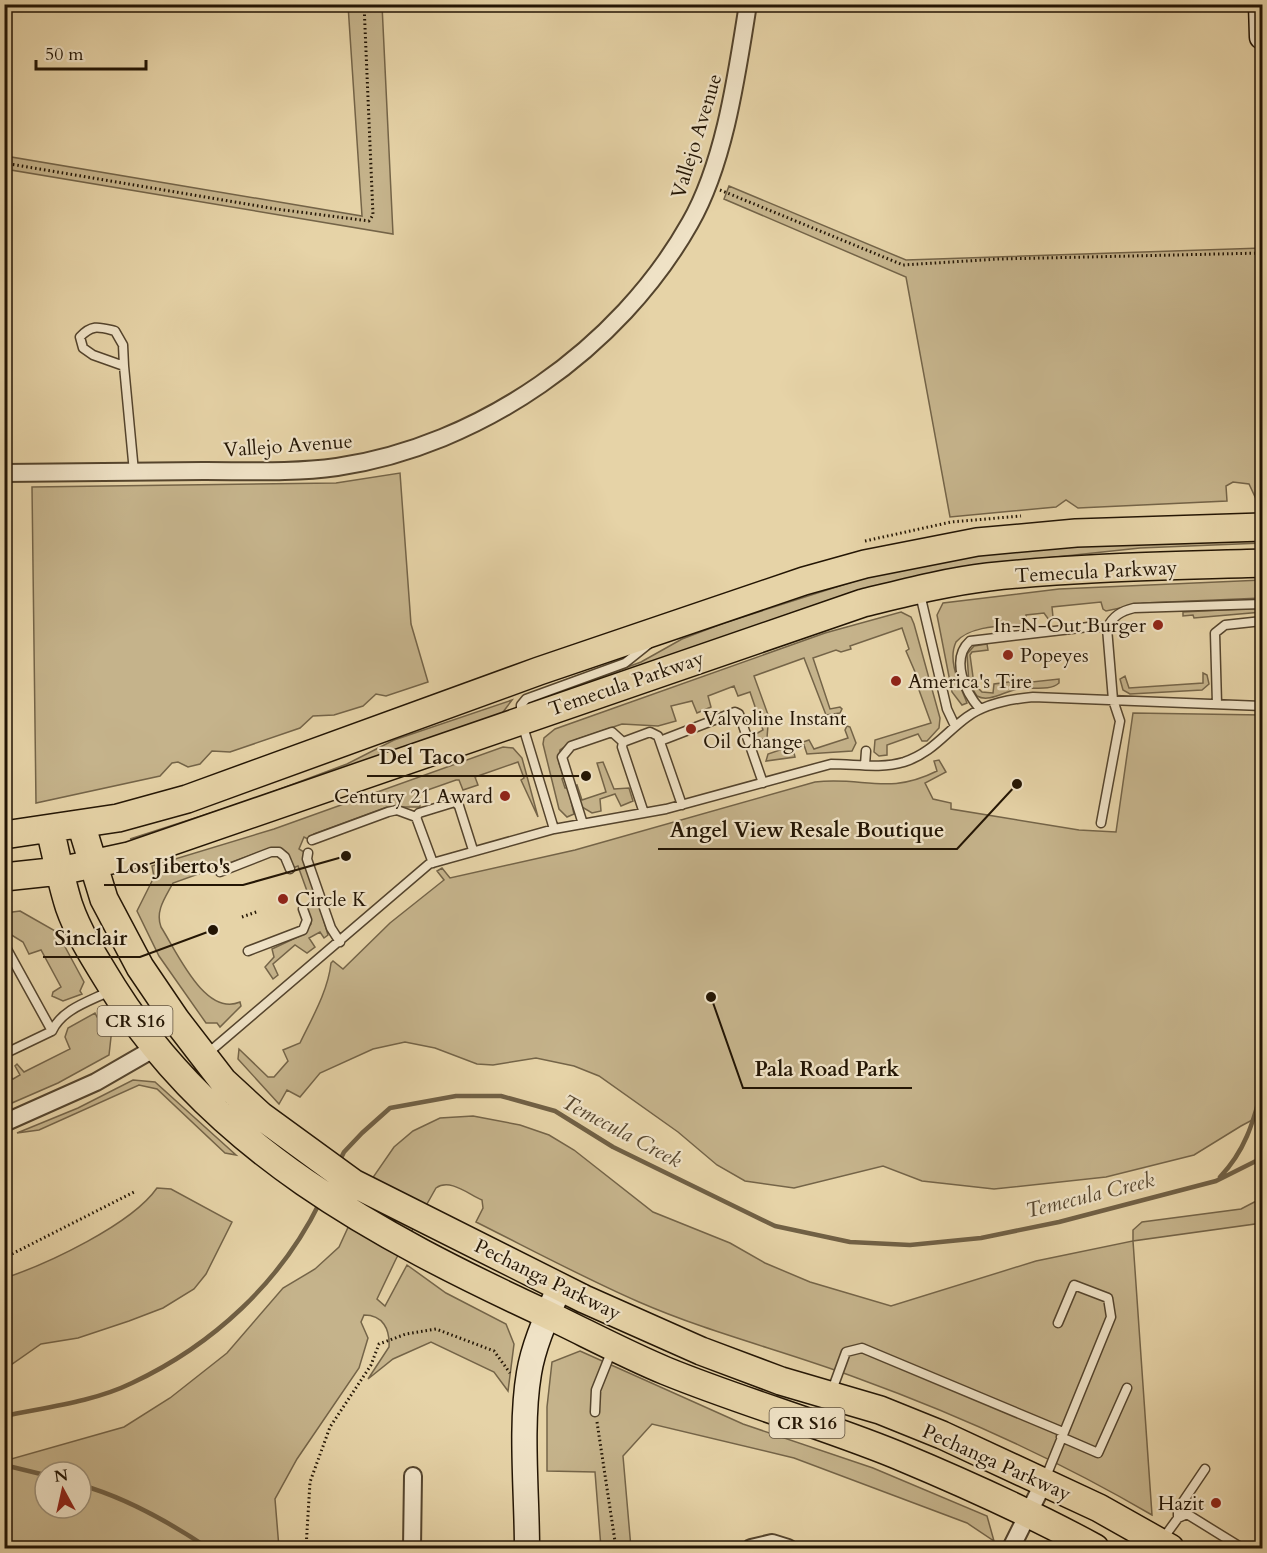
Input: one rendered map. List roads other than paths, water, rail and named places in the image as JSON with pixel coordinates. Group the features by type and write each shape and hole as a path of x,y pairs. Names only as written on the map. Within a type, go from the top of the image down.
{"main road":[{"path":"1261,4 1263,37"},
{"name":"Temecula Parkway","path":"4,835 121,817 253,777 539,671 804,581 913,553 977,542 1076,533 1263,527"},
{"name":"Temecula Parkway","path":"4,877 60,871 93,864 204,832 803,622 863,603 919,589 987,578 1082,569 1263,563"},
{"name":"Pechanga Parkway","path":"81,824 104,899 140,967 204,1056 224,1081 261,1116 353,1183 436,1227 701,1351 781,1381 830,1394 942,1435 1044,1482 1165,1545"},
{"name":"Pechanga Parkway","path":"50,829 69,907 114,989 154,1048 199,1097 250,1142 329,1200 424,1253 614,1347 714,1390 895,1455 1028,1514 1095,1548"},
{"path":"527,1548 529,1372 560,1286"}],"street":[{"name":"Vallejo Avenue","path":"4,473 335,467 397,455 454,433 506,407 566,365 624,314 690,223 708,184 735,87 748,4"},
{"path":"4,1123 96,1082 154,1048"},
{"path":"412,1548 413,1476"},
{"path":"1011,1548 1044,1482"},
{"path":"751,1548 772,1543 788,1548"}],"lane":[{"path":"124,366 93,355 83,348 80,337 87,329 97,326 115,331 123,345 134,472"},
{"path":"919,589 947,710 955,726"},
{"path":"1101,823 1120,722 1113,700 1107,628 1117,614 1134,608 1263,604"},
{"path":"1217,704 1215,633 1225,625 1263,621"},
{"path":"980,709 968,694 963,681 960,660 963,647 970,641 1031,632 1097,626 1107,628"},
{"path":"554,829 519,711 526,699 625,663 638,655 664,629"},
{"path":"204,1056 433,863 554,829 682,805 831,764 879,767 904,762 927,752 955,726 980,709 1011,699 1033,697 1263,706"},
{"path":"660,741 735,712 739,714 763,783"},
{"path":"583,824 562,757 571,746 612,732 623,741"},
{"path":"623,741 650,732 658,736 682,805"},
{"path":"623,741 622,747 644,813"},
{"path":"865,765 866,751"},
{"path":"416,817 419,813 455,802 459,806 473,850"},
{"path":"312,840 397,810 416,817 433,863"},
{"path":"220,872 271,852 279,852 285,857 290,869"},
{"path":"308,853 307,860 331,928 340,942"},
{"path":"248,951 303,930 307,920 303,909"},
{"path":"4,944 52,1031"},
{"path":"4,1054 52,1031 64,1014 114,989"},
{"path":"1044,1482 1111,1317 1108,1298 1074,1286 1058,1323"},
{"path":"595,1412 596,1390 614,1347"},
{"path":"830,1394 846,1352 862,1348 1062,1435 1098,1453 1127,1388"},
{"path":"1165,1545 1178,1518 1178,1509 1205,1469"},
{"path":"1178,1518 1187,1514 1242,1548"}],"waterway":[{"path":"1220,1177 1242,1147 1262,1089"},
{"name":"Temecula Creek","path":"339,1162 344,1152 390,1108 456,1096 501,1096 555,1111 613,1147 775,1226 850,1242 910,1245 981,1238 1059,1222 1216,1181 1262,1158"},
{"name":"Temecula Creek","path":"4,1416 70,1403 117,1390 162,1368 190,1350 217,1330 265,1284 286,1259 320,1202"},
{"path":"4,1465 33,1472"},
{"path":"93,1489 147,1512 208,1548"}],"place":[{"name":"In-N-Out Burger","path":"1158,625"},
{"name":"Popeyes","path":"1008,655"},
{"name":"America's Tire","path":"896,681"},
{"name":"Valvoline Instant Oil Change","path":"691,729"},
{"name":"Del Taco","path":"586,776"},
{"name":"Angel View Resale Boutique","path":"1017,784"},
{"name":"Century 21 Award","path":"505,796"},
{"name":"Los Jiberto's","path":"346,856"},
{"name":"Circle K","path":"283,899"},
{"name":"Sinclair","path":"213,930"},
{"name":"Pala Road Park","path":"711,997"},
{"name":"Hazit","path":"1216,1503"}]}
